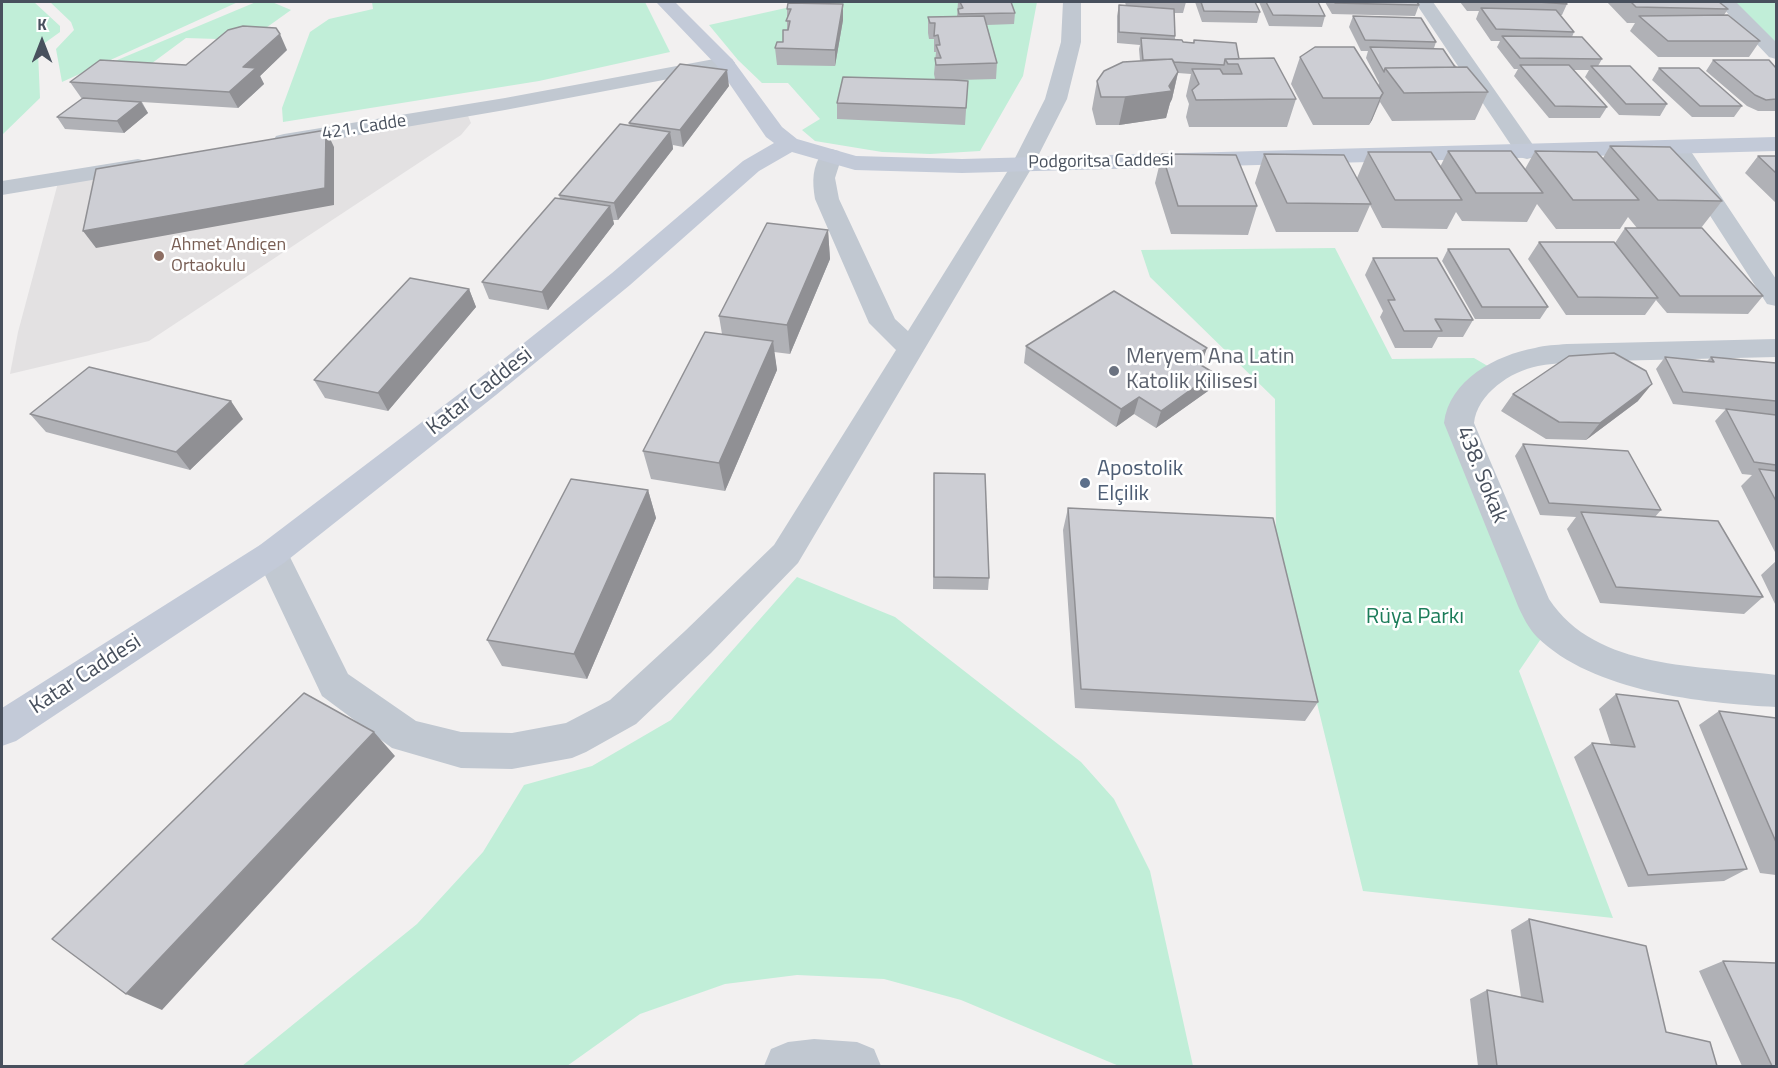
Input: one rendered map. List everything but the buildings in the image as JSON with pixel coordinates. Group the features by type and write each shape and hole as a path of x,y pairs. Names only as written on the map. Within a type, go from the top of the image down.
{"main road":[{"path":"665,2 725,63 774,132 789,144"},
{"name":"Podgoritsa Caddesi","path":"789,144 855,163 962,166 1776,144"},
{"name":"Katar Caddesi","path":"2,729 272,554 495,381 621,279 751,166 789,144"}],"street":[{"path":"272,554 335,684 406,736 461,750 512,751 572,740 623,712 698,642 786,554 1023,164 1056,99 1071,42 1072,2"},
{"path":"1424,2 1527,152"},
{"path":"1726,2 1776,53"},
{"name":"421. Cadde","path":"258,146 505,104 725,63"},
{"path":"1678,148 1776,298"},
{"path":"831,156 824,178 827,199 883,323 910,348"},
{"path":"2,188 153,163"},
{"name":"438. Sokak","path":"1776,348 1567,353 1534,357 1498,372 1470,394 1458,411 1459,423 1535,606 1550,627 1568,642 1594,657 1630,669 1692,681 1776,691"},
{"path":"788,1066 814,1063 857,1066"}],"shaded area":[{"name":"Ahmet Andiçen Ortaokulu","path":"466,111 471,123 461,135 149,341 10,374 18,332 59,179"}],"green space":[{"path":"2,2 34,2 60,26 60,32 42,45 38,52 40,98 2,135"},
{"path":"50,2 238,2 62,82 56,49 74,30 71,22"},
{"path":"256,2 272,2 291,10 249,40 186,38 140,72 91,71"},
{"path":"372,2 645,2 670,52 539,81 283,122 282,108 310,32 329,19 373,9"},
{"path":"813,2 1037,2 1023,76 980,151 930,154 882,152 815,141 802,130 820,119 788,83 762,83 738,60 709,25"},
{"path":"1726,2 1776,2 1776,53"},
{"name":"Rüya Parkı","path":"1335,248 1392,359 1474,358 1498,372 1463,403 1549,627 1519,671 1613,918 1363,891 1276,536 1275,399 1150,277 1141,250"},
{"path":"797,577 895,617 1081,762 1114,799 1150,871 1193,1066 1119,1066 961,1000 884,979 797,975 725,984 640,1014 567,1066 242,1066 417,924 483,852 524,785 592,766 671,720"}],"place":[{"name":"Ahmet Andiçen Ortaokulu","path":"159,256"},
{"name":"Meryem Ana Latin Katolik Kilisesi","path":"1114,371"},
{"name":"Apostolik Elçilik","path":"1085,483"}]}
